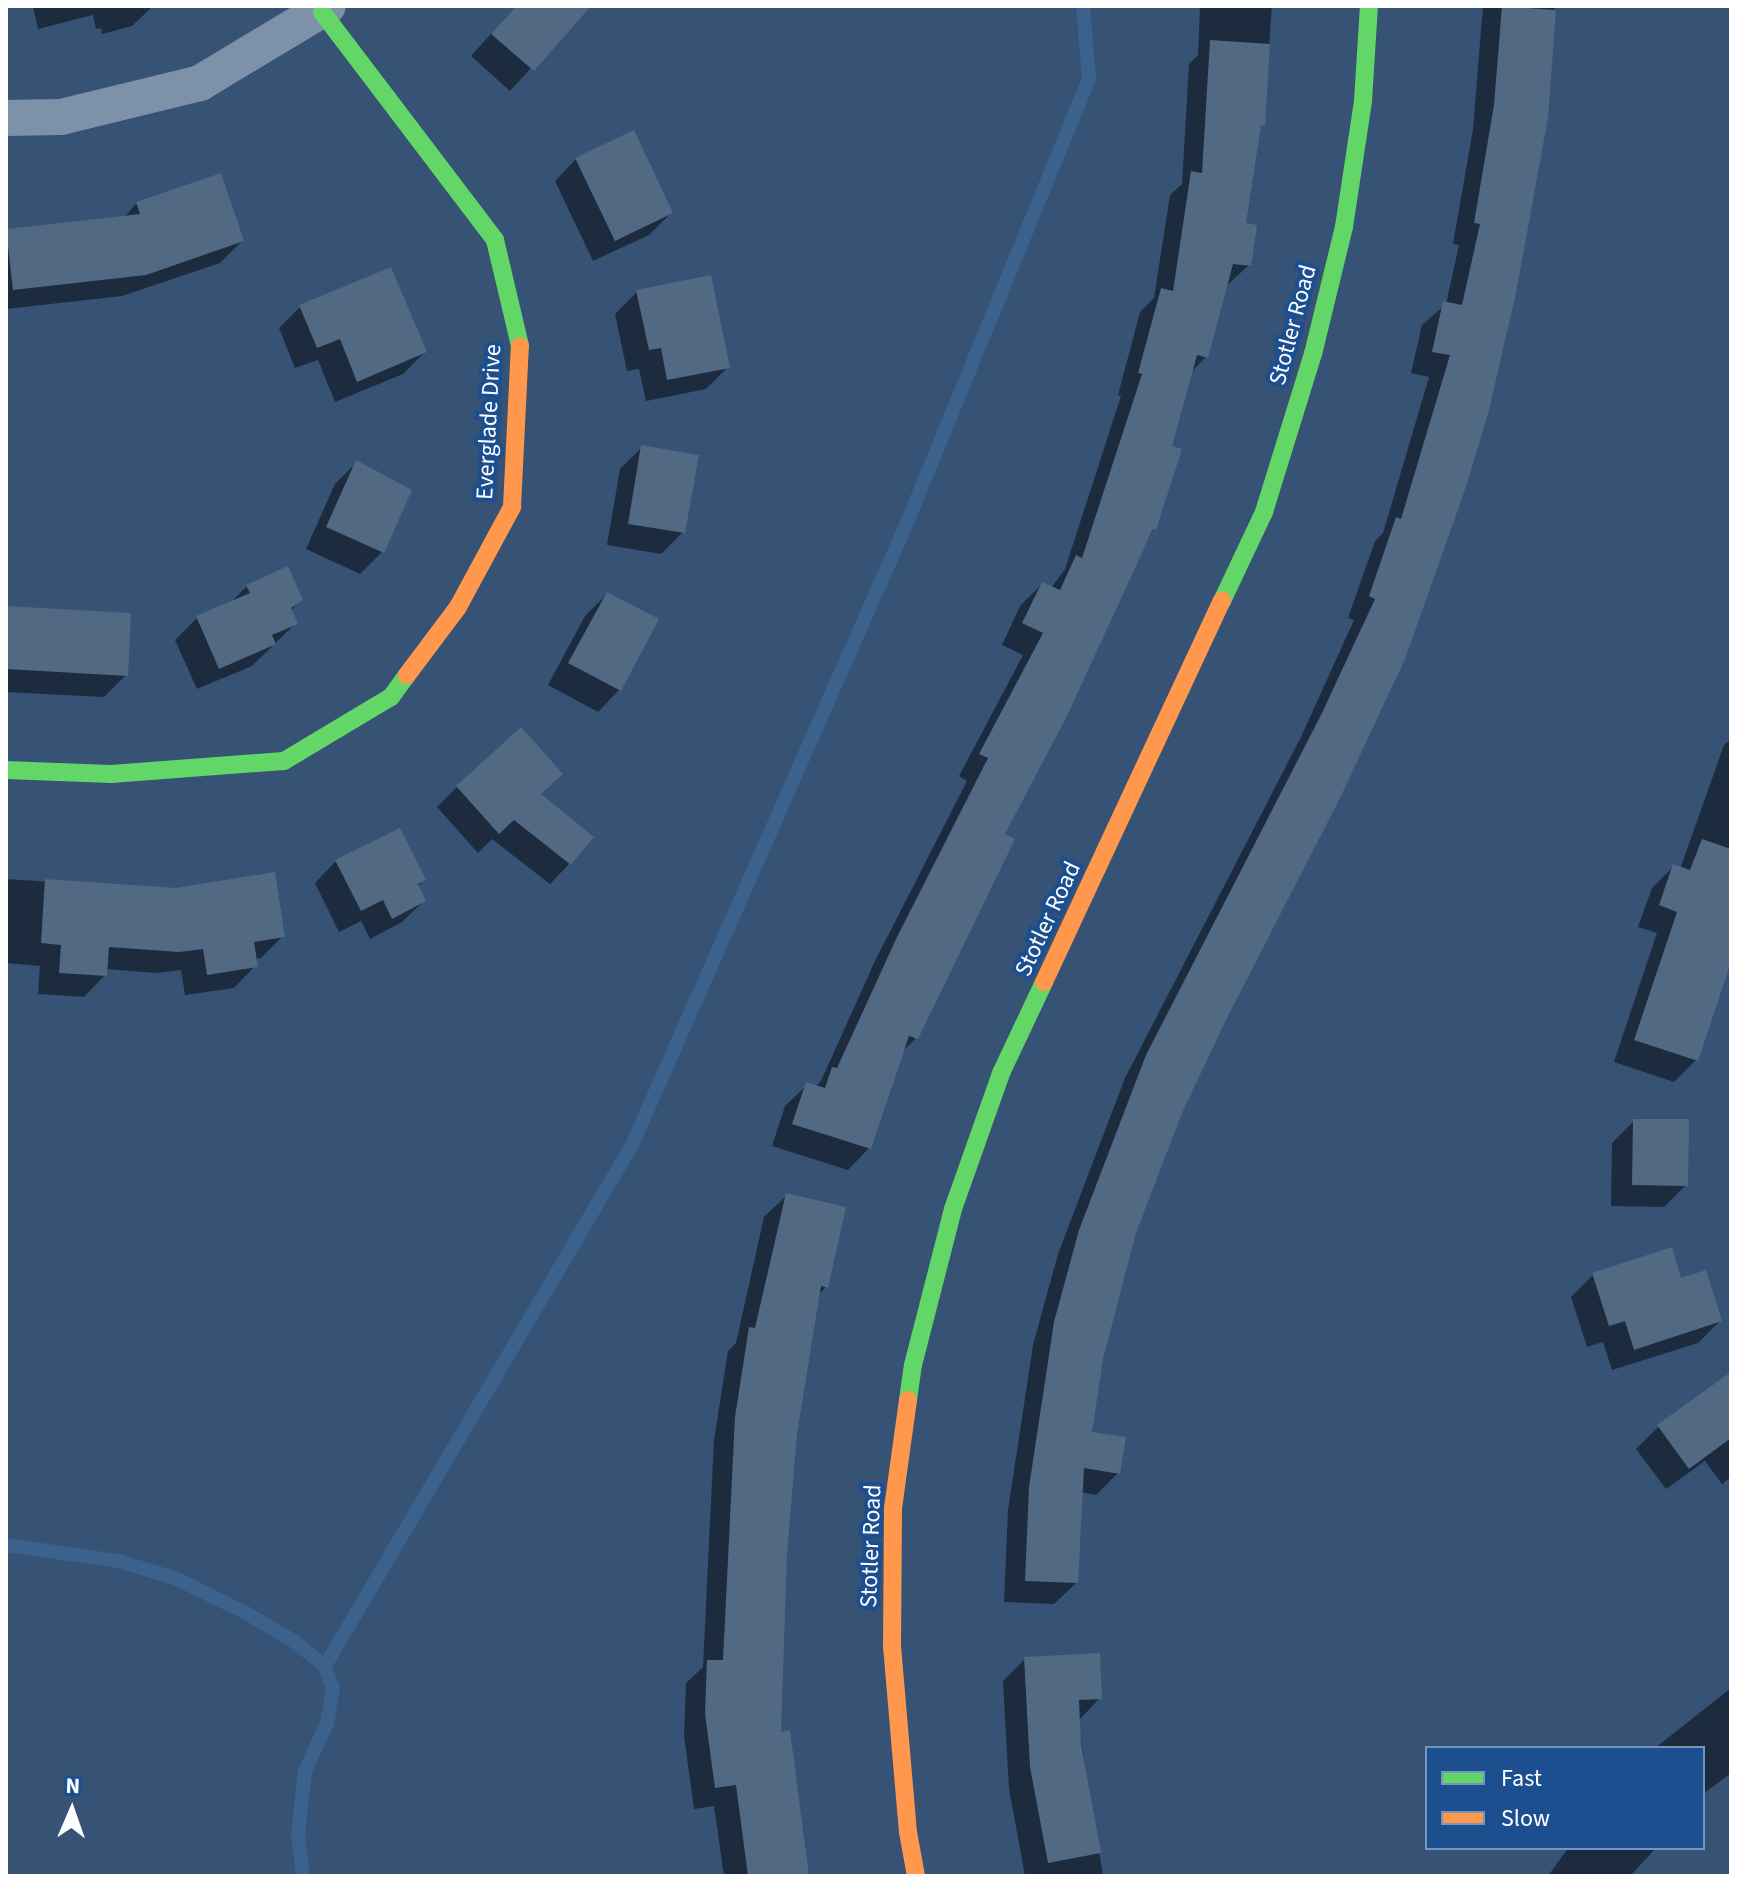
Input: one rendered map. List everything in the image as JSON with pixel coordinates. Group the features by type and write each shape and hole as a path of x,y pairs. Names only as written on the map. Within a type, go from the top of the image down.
{"street":[{"name":"Stotler Road","path":"916,1876 908,1832 892,1646 893,1508 913,1365 953,1209 1002,1071 1264,512 1313,354 1344,227 1363,101 1369,6"},
{"path":"6,118 61,117 200,83 325,9"},
{"name":"Everglade Drive","path":"6,770 111,774 284,761 391,697 458,607 512,507 520,342 495,240 325,9"}],"building":[{"path":"516,6 591,6 534,71 491,34"},
{"path":"1502,6 1556,10 1548,118 1516,293 1489,410 1467,484 1405,659 1340,798 1182,1113 1136,1233 1103,1359 1092,1432 1126,1437 1120,1474 1084,1468 1078,1583 1025,1581 1029,1487 1054,1322 1079,1230 1146,1055 1322,713 1375,599 1369,596 1396,517 1401,519 1450,355 1432,352 1443,301 1462,305 1480,224 1474,223 1494,105"},
{"path":"1210,40 1270,44 1265,126 1261,126 1246,223 1257,225 1251,266 1233,264 1208,358 1197,355 1172,446 1182,449 1156,530 1153,529 1067,716 1005,834 1015,839 918,1039 909,1036 871,1149 792,1124 806,1082 825,1088 832,1067 837,1068 897,937 988,758 979,754 1043,633 1022,623 1042,582 1060,590 1076,555 1082,558 1142,374 1138,373 1161,288 1173,291 1191,171 1202,173"},
{"path":"634,130 673,213 615,241 575,158"},
{"path":"221,173 244,241 146,275 13,290 6,229 140,214 136,202"},
{"path":"391,267 427,352 357,382 340,339 317,348 299,305"},
{"path":"711,275 730,368 667,380 661,348 649,350 636,290"},
{"path":"641,445 699,455 685,533 628,524"},
{"path":"356,460 412,490 384,553 326,527"},
{"path":"288,566 303,600 291,608 298,624 272,635 276,644 219,669 196,616 250,593 246,585"},
{"path":"607,592 659,619 621,691 568,663"},
{"path":"6,606 131,613 128,676 6,669"},
{"path":"521,727 563,774 541,794 594,837 571,865 514,820 499,834 456,786"},
{"path":"400,828 426,880 418,884 426,901 392,919 383,900 361,911 335,860"},
{"path":"1702,839 1731,849 1731,962 1698,1061 1634,1040 1677,912 1659,905 1673,864 1690,870"},
{"path":"275,872 285,937 254,942 258,967 207,975 203,949 179,952 109,947 107,976 59,973 61,945 41,943 45,879 176,888"},
{"path":"1633,1119 1689,1119 1688,1186 1632,1185"},
{"path":"786,1193 846,1207 828,1288 821,1286 797,1434 787,1554 781,1732 790,1730 809,1876 748,1876 736,1785 715,1788 705,1714 707,1660 723,1660 735,1417 749,1327 755,1328"},
{"path":"1672,1247 1681,1278 1706,1270 1722,1321 1634,1350 1625,1321 1609,1326 1592,1273"},
{"path":"1731,1372 1731,1438 1689,1469 1657,1425"},
{"path":"1100,1653 1102,1699 1079,1700 1081,1743 1101,1853 1048,1863 1030,1767 1024,1657"}],"waterway":[{"path":"325,1666 632,1145 906,525 1089,79 1083,6"},
{"path":"6,1545 119,1561 177,1579 246,1613 295,1642 325,1666 333,1689 327,1723 305,1771 298,1834 303,1876"}],"traffic: fast":[{"path":"1222,601 1264,512 1313,354 1344,227 1363,101 1369,6"},
{"path":"322,12 495,240 520,346"},
{"path":"6,770 111,774 284,761 391,697 407,675"},
{"path":"908,1400 913,1365 953,1209 1002,1071 1044,982"}],"traffic: slow":[{"path":"407,675 458,607 512,507 520,346"},
{"path":"1044,982 1222,601"},
{"path":"908,1400 893,1508 892,1646 908,1832 916,1876"}]}
